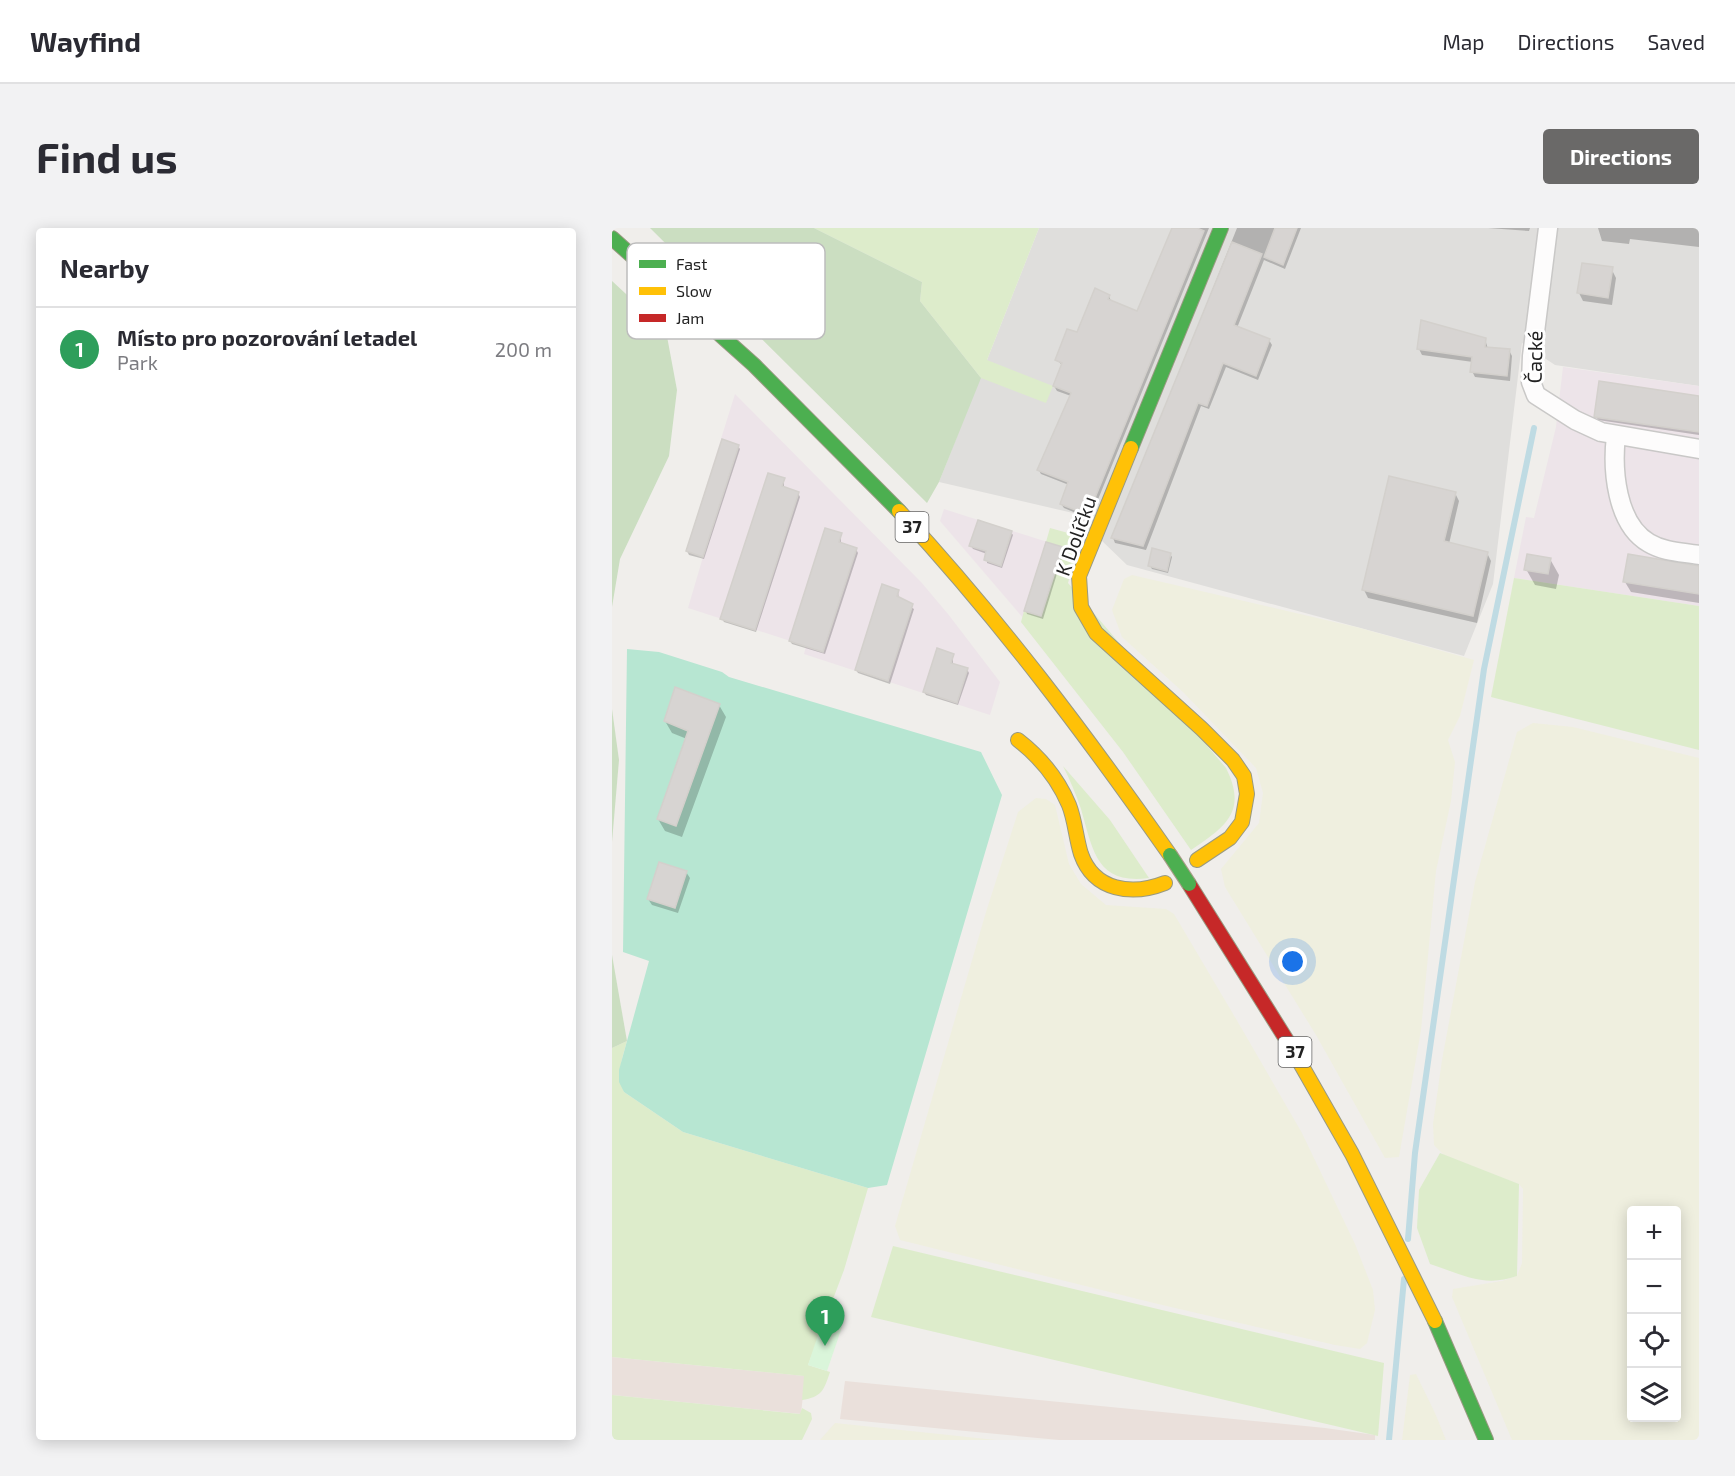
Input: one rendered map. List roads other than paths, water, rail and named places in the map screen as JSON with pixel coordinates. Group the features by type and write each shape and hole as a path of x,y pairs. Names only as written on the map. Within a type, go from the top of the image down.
{"main road":[{"name":"K Dolíčku","path":"1197,860 1230,838 1242,822 1247,794 1244,776 1233,760 1202,729 1096,633 1086,621 1078,603 1077,590 1079,576 1221,228"},
{"name":"37","path":"612,238 627,251"},
{"name":"37","path":"727,339 876,487 974,595 1083,733 1170,855 1237,955 1305,1069 1390,1226 1486,1440"},
{"path":"1018,740 1048,769 1061,790 1069,806 1083,858 1098,879 1113,888 1131,892 1154,888 1165,883"}],"street":[{"name":"Čacké","path":"1548,228 1532,356 1533,389 1542,400 1575,420 1616,436 1699,449"},
{"path":"1616,436 1614,463 1617,482 1621,500 1635,530 1642,538 1661,548 1699,555"}],"waterway":[{"path":"1408,1239 1415,1153 1484,669 1534,428"},
{"path":"1389,1440 1404,1279"}],"place":[{"name":"Místo pro pozorování letadel","path":"825,1346"}]}
